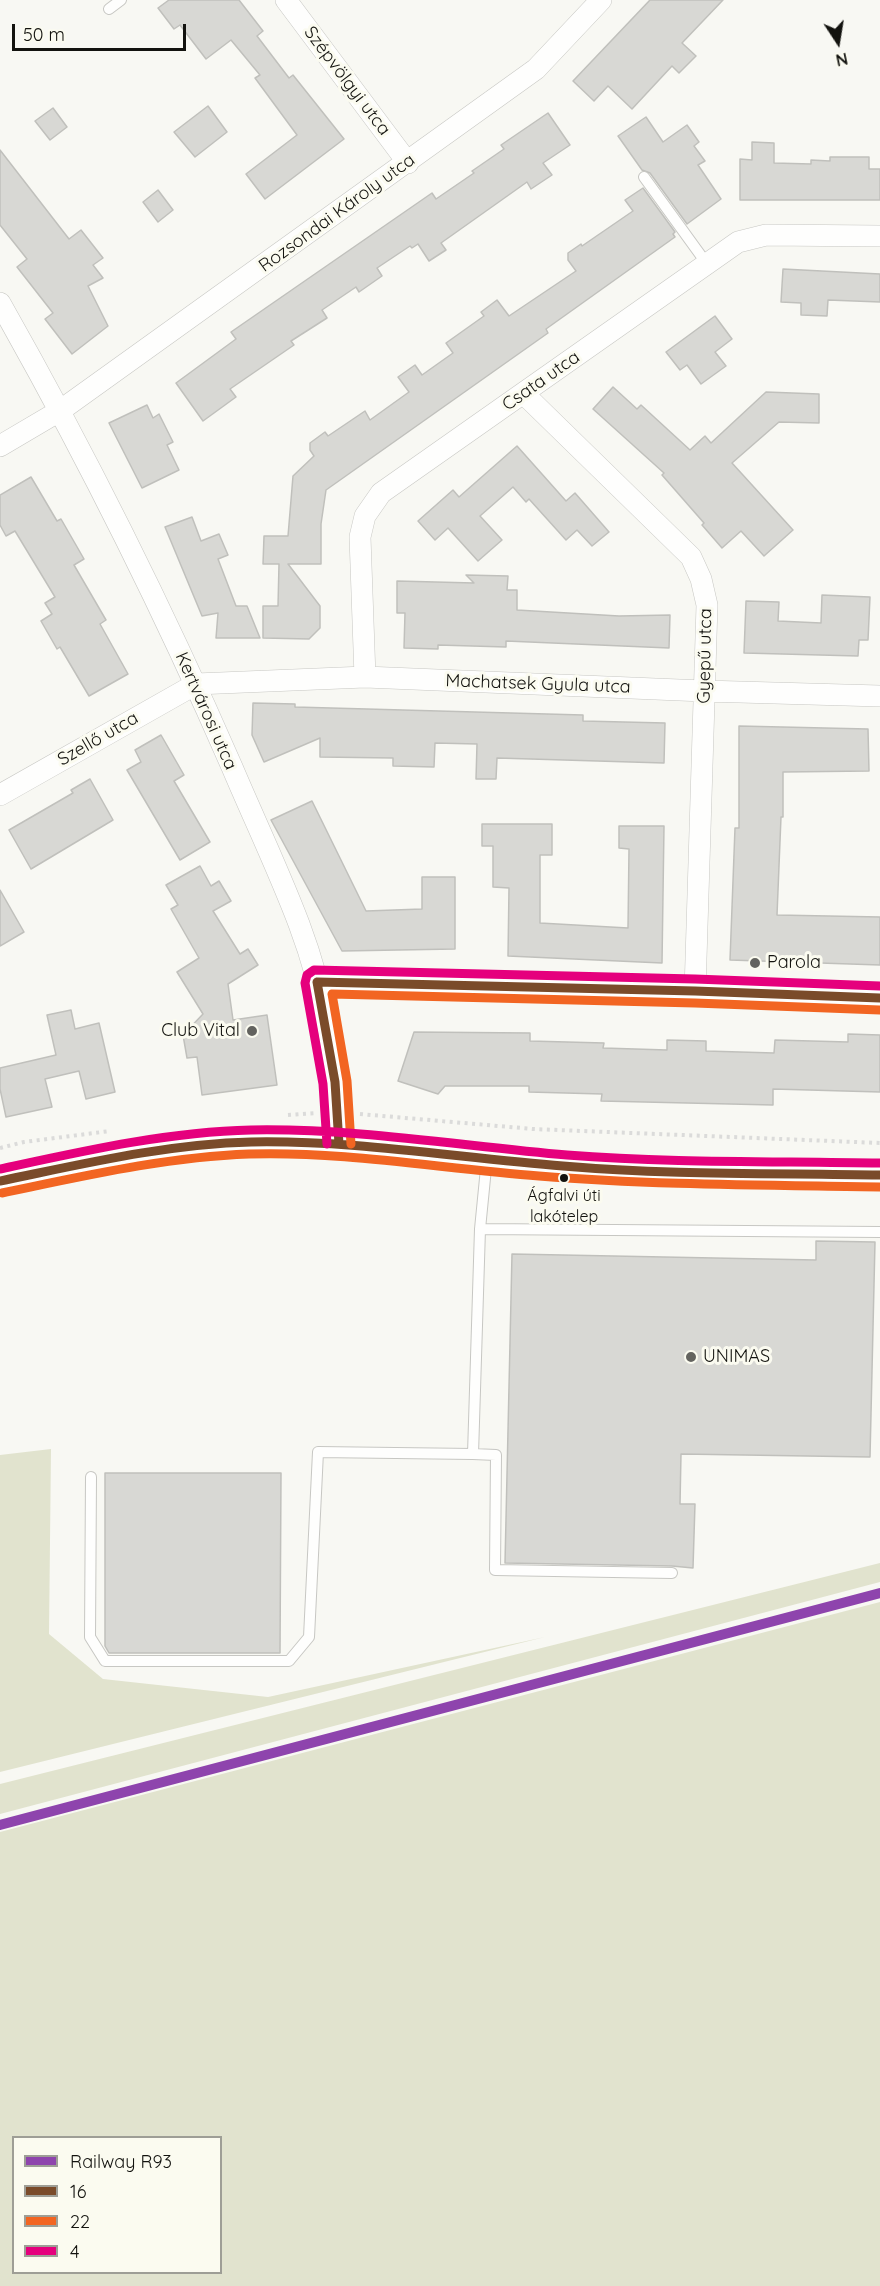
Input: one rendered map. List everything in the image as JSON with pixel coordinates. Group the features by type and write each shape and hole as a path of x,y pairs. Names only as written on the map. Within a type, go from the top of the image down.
{"street":[{"name":"Szépvölgyi utca","path":"286,0 408,163"},
{"name":"Rozsondai Károly utca","path":"0,446 61,411 536,69 601,0"},
{"name":"Csata utca","path":"365,677 360,537 364,516 381,493 738,242 766,235 880,236"},
{"name":"Kertvárosi utca","path":"0,303 61,411 196,684 299,924 317,982 335,1067 339,1144"},
{"name":"Gyepű utca","path":"524,394 691,557 701,579 706,605 695,991"},
{"name":"Machatsek Gyula utca","path":"196,684 365,677 880,696"},
{"name":"Szellő utca","path":"0,795 196,684"},
{"path":"317,982 880,998"},
{"path":"0,1180 105,1159 250,1142 339,1144 570,1166 880,1175"}],"lane":[{"path":"109,9 121,0"},
{"path":"644,177 707,264"},
{"path":"473,1454 480,1229 487,1158"},
{"path":"480,1229 880,1232"},
{"path":"91,1477 90,1637 105,1661 289,1661 309,1637 318,1452 496,1455 495,1570 672,1574"}],"path":[{"path":"339,1112 533,1129 880,1143"}],"green space":[{"path":"51,1449 49,1634 103,1679 268,1697 545,1637 0,1772 0,1455"},
{"path":"880,1563 880,1582 0,1814 0,1784"},
{"path":"880,1602 880,2286 0,2286 0,1832"}],"building":[{"path":"169,0 239,0 263,31 257,36 289,78 293,75 344,139 265,199 246,174 297,135 255,78 260,75 231,40 206,59 180,25 174,29 158,8"},
{"path":"650,0 723,0 682,43 696,56 679,73 672,66 632,109 608,86 594,101 573,81"},
{"path":"208,106 227,132 195,157 174,132"},
{"path":"53,108 67,127 50,140 35,121"},
{"path":"548,113 570,145 543,163 552,175 531,189 527,182 441,243 446,250 429,261 418,244 412,248 410,246 377,268 382,276 359,292 356,287 322,310 327,318 291,341 294,345 230,389 236,397 203,421 176,383 236,339 231,332 432,193 436,199 474,173 472,171 504,149 501,145"},
{"path":"646,117 663,142 687,125 699,142 694,146 705,161 698,165 721,199 687,224 650,173 642,170 618,136"},
{"path":"752,142 774,143 774,163 811,164 811,160 830,161 830,157 869,157 869,169 880,169 880,200 740,200 740,159 752,160"},
{"path":"0,150 69,239 81,230 103,258 93,265 103,278 88,286 108,326 72,354 45,319 53,313 17,267 27,259 0,225"},
{"path":"643,188 675,232 673,234 675,237 546,329 548,333 326,490 321,524 321,564 288,564 320,606 320,628 309,639 263,638 263,606 278,606 279,564 263,564 264,536 288,536 293,476 314,456 310,450 310,443 325,432 328,436 365,411 370,420 409,392 398,377 415,365 422,375 453,353 446,343 484,316 481,312 497,300 509,316 576,271 568,260 568,253 633,211 625,200"},
{"path":"158,190 173,210 158,222 143,202"},
{"path":"783,269 880,274 880,302 828,300 827,316 801,315 801,303 781,302"},
{"path":"715,316 732,339 715,352 726,366 701,384 687,365 680,370 666,352"},
{"path":"613,387 637,409 641,405 690,450 705,436 711,443 766,392 819,394 819,423 779,422 732,463 793,530 764,556 741,531 722,548 702,525 704,523 662,475 664,473 593,409"},
{"path":"147,405 153,418 159,414 173,442 167,445 179,470 142,488 109,423"},
{"path":"517,446 566,501 575,493 609,532 592,546 577,530 566,540 529,499 526,502 513,487 480,516 502,540 478,561 448,528 435,540 418,521 453,490 459,497"},
{"path":"31,477 57,521 61,519 84,559 74,565 106,620 100,624 128,674 89,696 60,647 57,649 41,621 52,614 45,603 55,597 15,531 6,536 0,525 0,495"},
{"path":"192,517 201,541 219,534 228,555 218,559 236,606 247,606 260,638 216,638 218,613 202,616 165,527"},
{"path":"466,575 508,576 507,590 517,590 517,610 619,616 670,615 669,648 506,641 506,647 438,645 438,649 404,648 405,613 397,613 397,581 474,583"},
{"path":"822,595 870,597 868,640 859,640 858,656 744,653 746,601 779,602 778,621 821,623"},
{"path":"253,703 295,704 295,707 583,715 583,721 665,723 664,763 497,758 496,779 476,779 477,744 435,743 434,767 393,766 393,758 320,757 320,738 264,762 252,735"},
{"path":"739,726 868,729 869,771 783,772 783,817 781,817 777,915 880,917 880,965 730,960 735,828 739,828"},
{"path":"161,735 184,775 174,781 210,842 180,860 127,770 141,762 135,750"},
{"path":"90,779 113,820 31,869 9,830 73,793 71,790"},
{"path":"312,801 366,911 422,909 422,877 455,877 455,949 342,951 271,820"},
{"path":"482,824 552,824 552,855 540,855 540,923 628,928 629,849 619,848 619,826 664,826 662,963 508,956 509,888 493,887 493,846 482,846"},
{"path":"200,866 211,886 219,881 231,901 213,911 240,954 248,949 258,965 228,984 233,1020 267,1015 277,1085 202,1095 197,1057 187,1058 183,1035 203,1014 177,972 199,958 171,909 178,905 166,885"},
{"path":"0,890 24,932 0,946"},
{"path":"71,1010 75,1029 99,1023 115,1092 86,1099 79,1071 45,1079 52,1107 6,1117 0,1089 0,1068 56,1055 47,1015"},
{"path":"414,1032 530,1033 530,1041 604,1043 603,1048 667,1050 667,1040 706,1041 706,1051 774,1053 775,1040 848,1042 848,1034 880,1035 880,1092 773,1089 773,1105 601,1101 602,1094 529,1092 529,1086 445,1086 438,1094 398,1081"},
{"name":"UNIMAS","path":"816,1241 875,1242 870,1457 681,1454 680,1504 695,1504 693,1568 505,1563 512,1254 816,1260"},
{"path":"105,1473 281,1473 280,1653 109,1653 105,1646"}],"rail line":[{"name":"R93","path":"0,1825 880,1593"}],"transit line":[{"name":"4","path":"327,1144 323,1084 305,983 307,975 314,970 880,986"},
{"name":"16","path":"339,1144 335,1082 317,982 880,998"},
{"name":"22","path":"351,1144 347,1081 332,994 880,1010"},
{"name":"4","path":"0,1169 156,1138 251,1130 370,1135 606,1158 880,1163"},
{"name":"16","path":"0,1181 156,1151 251,1142 329,1144 602,1169 880,1175"},
{"name":"22","path":"2,1193 156,1163 249,1154 322,1155 581,1179 880,1187"}],"place":[{"name":"Parola","path":"755,963"},
{"name":"Club Vital","path":"252,1031"},
{"name":"Ágfalvi úti lakótelep","path":"564,1178"},
{"name":"UNIMAS","path":"691,1357"}]}
